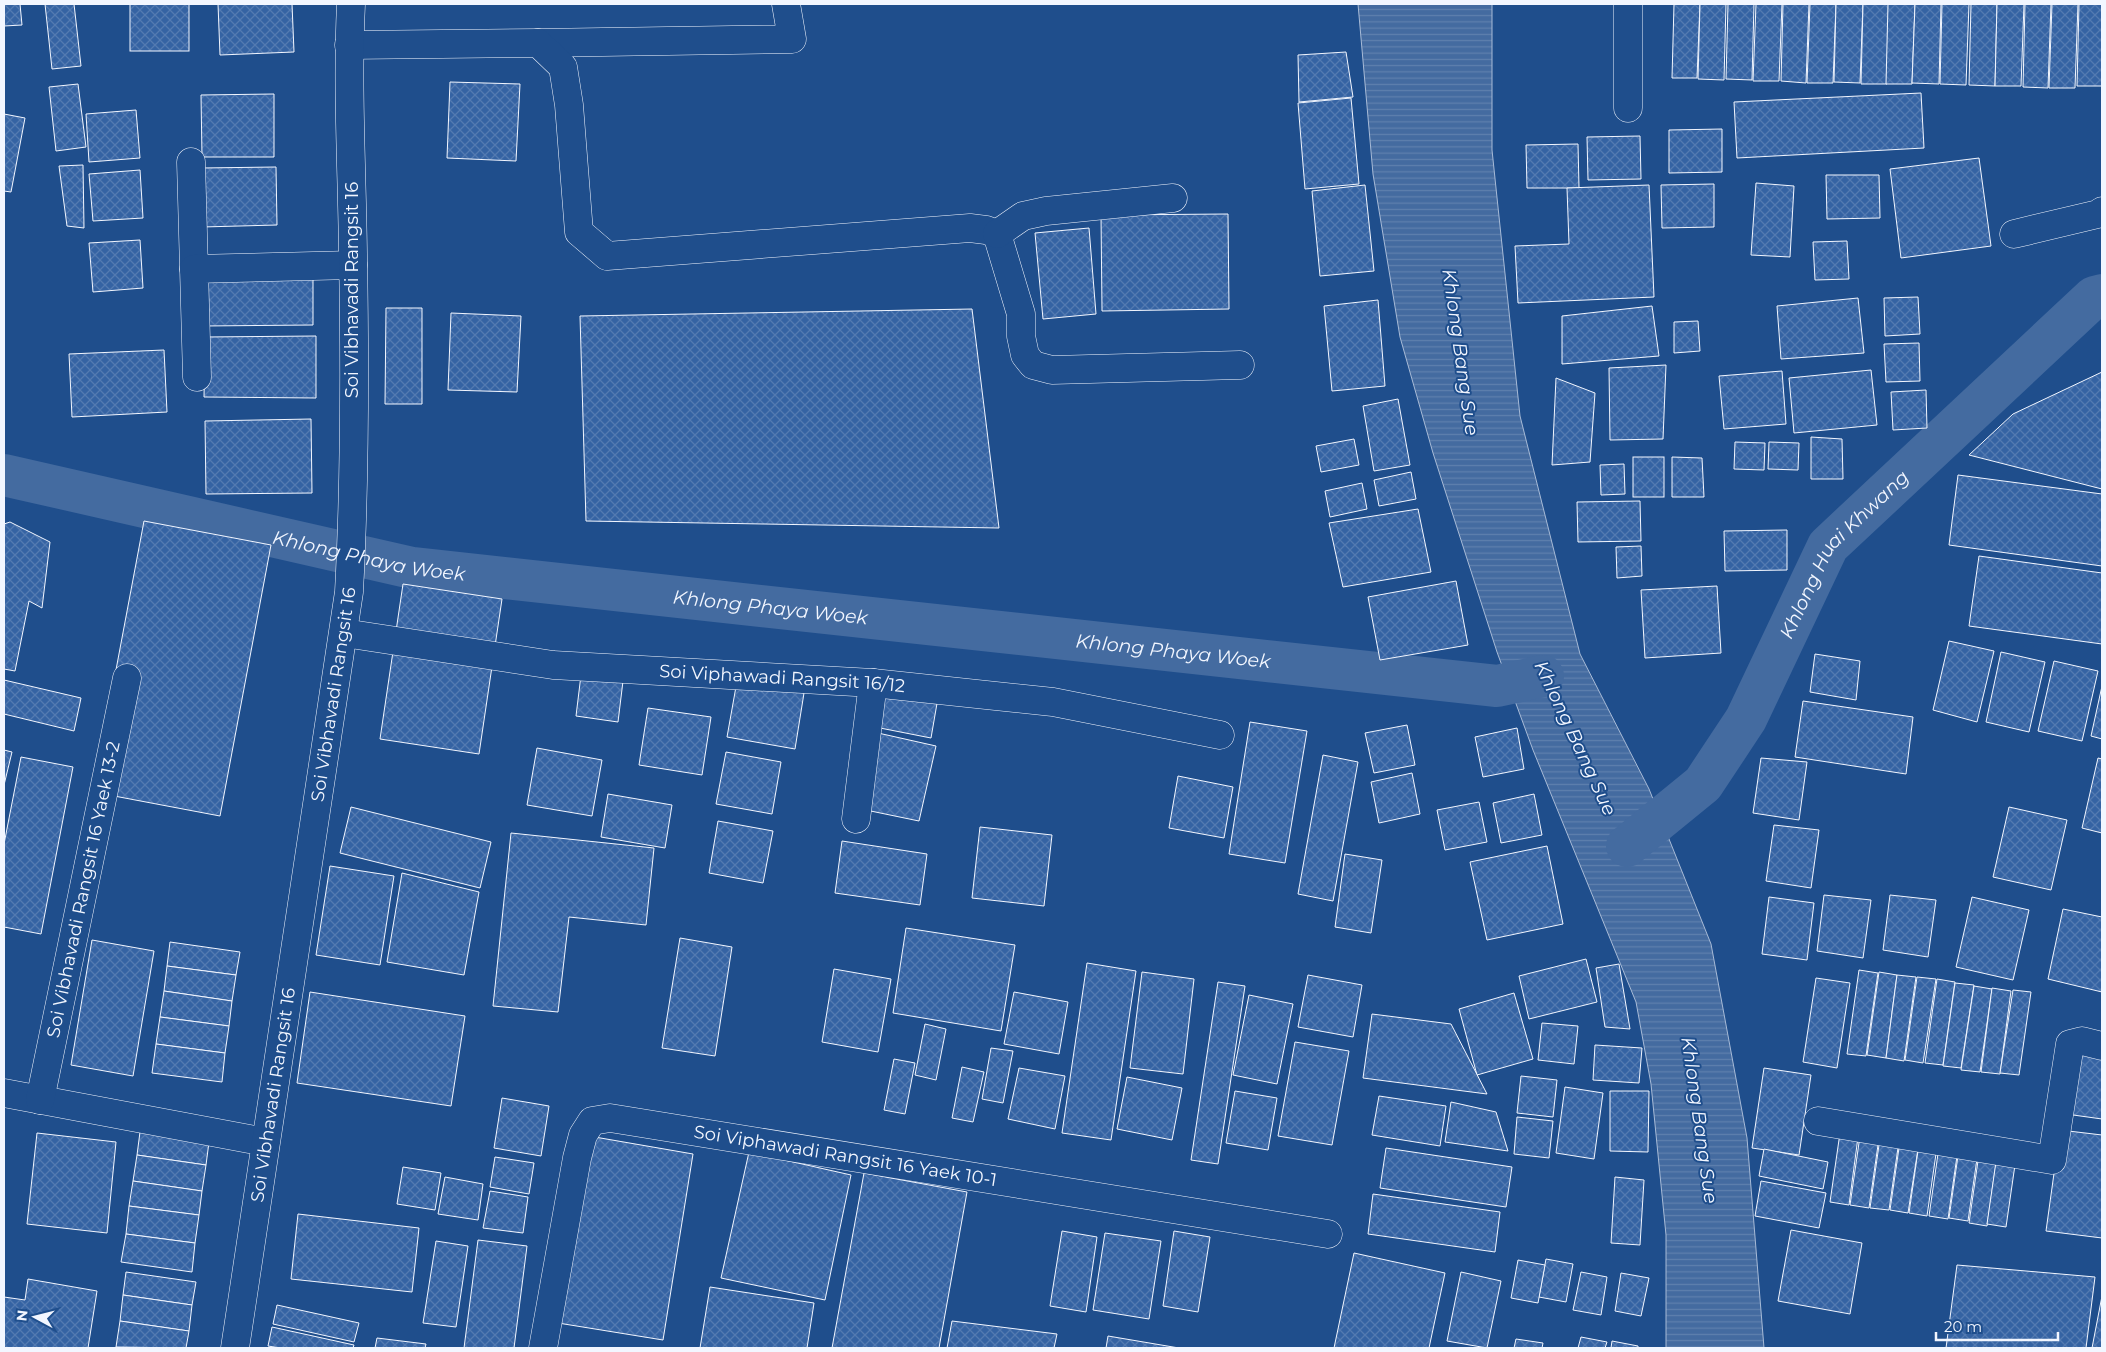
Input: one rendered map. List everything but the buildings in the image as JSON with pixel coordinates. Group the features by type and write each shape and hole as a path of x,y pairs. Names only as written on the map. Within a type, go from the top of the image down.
{"street":[{"name":"Soi Vibhavadi Rangsit 16","path":"235,1348 349,592 353,510 353,265 349,45 352,4"},
{"path":"349,45 792,39 786,4"},
{"path":"1628,4 1628,108"},
{"path":"538,43 563,67 569,106 579,232 608,256 970,228 986,230 997,234"},
{"path":"191,162 197,377"},
{"path":"997,234 1023,216 1046,210 1173,198"},
{"path":"2014,234 2102,212"},
{"path":"997,234 1021,314 1021,336 1025,355 1033,364 1052,370 1240,365"},
{"path":"194,270 353,265"},
{"name":"Soi Viphawadi Rangsit 16/12","path":"344,633 553,665 874,683 1053,702 1220,735"},
{"name":"Soi Vibhavadi Rangsit 16 Yaek 13-2","path":"40,1100 127,678"},
{"path":"856,820 874,683"},
{"path":"1818,1121 2052,1160 2070,1044 2082,1041 2102,1046"},
{"path":"4,1093 265,1142"},
{"name":"Soi Viphawadi Rangsit 16 Yaek 10-1","path":"543,1348 577,1158 583,1135 592,1121 610,1118 1328,1234"}],"water":[{"name":"Khlong Bang Sue","path":"1358,4 1492,4 1492,150 1520,416 1580,654 1649,789 1711,944 1747,1138 1764,1348 1666,1348 1666,1235 1651,1084 1636,1002 1533,750 1497,652 1433,453 1400,337 1373,174"}],"waterway":[{"name":"Khlong Huai Khwang","path":"1627,846 1703,784 1746,719 1828,546 2094,297 2102,295"},
{"name":"Khlong Phaya Woek","path":"4,475 412,568 1497,686 1543,676"}]}
